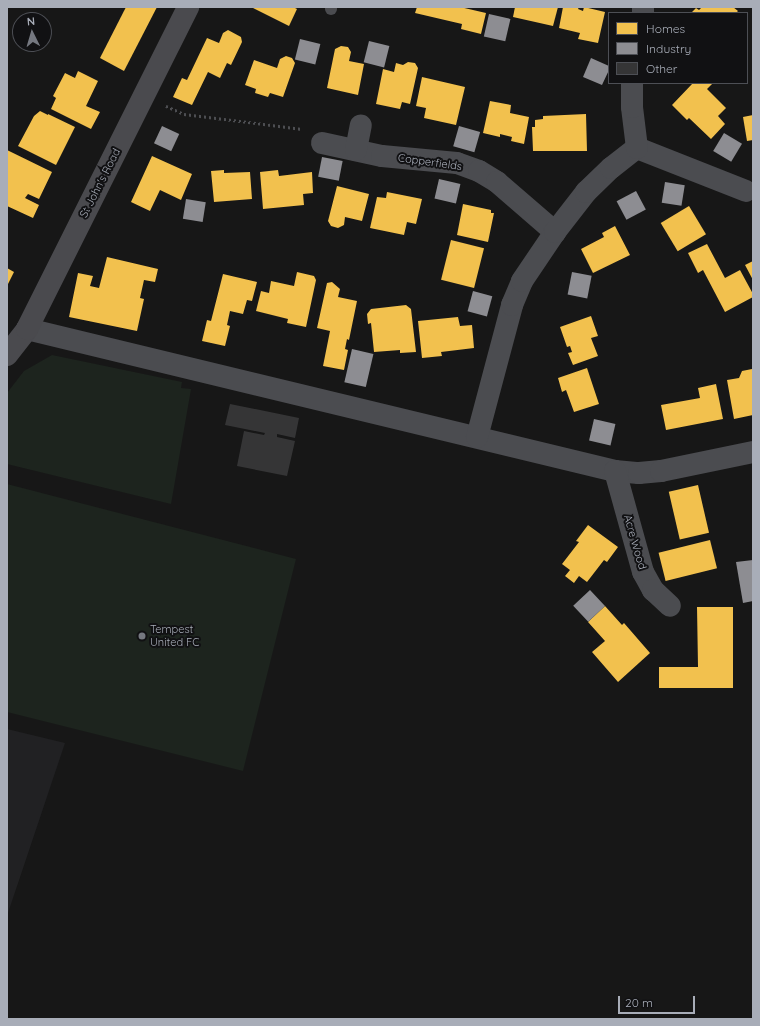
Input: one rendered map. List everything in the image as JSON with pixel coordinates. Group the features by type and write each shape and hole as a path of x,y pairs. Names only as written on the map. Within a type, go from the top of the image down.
{"street":[{"name":"St John's Road","path":"7,355 27,329 188,7"},
{"path":"632,84 632,107 637,148"},
{"path":"356,150 361,125"},
{"name":"Copperfields","path":"322,143 382,156 457,163 479,171 497,182 555,232"},
{"path":"637,148 747,195"},
{"path":"477,437 512,305 522,281 555,232 586,192 611,168 637,148"},
{"path":"27,329 615,471 639,473 660,471 753,452"},
{"name":"Acre Wood","path":"615,471 643,572 653,590 670,606"}],"path":[{"path":"143,97 184,114 297,128 316,133 322,143"}],"shaded area":[{"path":"52,355 182,382 181,388 191,389 171,504 7,464 7,393 24,371"},
{"name":"Tempest United FC","path":"7,484 296,559 243,771 7,712"},
{"path":"7,729 65,743 7,916"}],"building: Homes":[{"path":"126,7 157,7 124,71 100,58"},
{"path":"251,7 293,7 297,9 289,26"},
{"path":"417,7 460,7 486,13 481,34 461,29 462,24 415,13"},
{"path":"515,7 558,7 553,26 513,17"},
{"path":"563,7 579,7 578,9 583,11 584,7 605,12 598,43 578,39 580,33 559,28"},
{"path":"702,7 733,7 738,11 692,12 696,8 699,10"},
{"path":"228,30 241,37 242,42 231,65 227,63 220,78 208,72 192,105 173,97 182,78 187,80 207,38 219,43 223,33"},
{"path":"341,46 348,47 351,52 349,61 364,64 358,95 327,88 335,49"},
{"path":"286,56 292,58 295,63 283,97 270,93 268,97 255,93 256,89 245,85 254,60 277,68 280,59"},
{"path":"408,62 415,63 418,68 410,104 402,102 400,109 376,104 383,69 394,72 396,63 403,65"},
{"path":"78,71 98,81 86,106 100,112 91,129 51,109 56,98 53,96 65,73 75,78"},
{"path":"422,77 465,87 456,125 424,118 426,108 416,106"},
{"path":"692,84 712,84 707,89 726,108 718,116 725,124 711,139 689,118 687,120 672,105"},
{"path":"490,101 511,105 510,113 529,117 524,144 511,141 512,137 500,134 500,137 483,133"},
{"path":"40,111 75,127 56,165 18,146 34,116"},
{"path":"586,114 587,151 533,151 532,127 535,127 535,120 543,119 543,116"},
{"path":"753,115 753,140 747,141 743,117"},
{"path":"7,150 52,172 39,199 28,194 25,198 39,205 33,218 7,206"},
{"path":"152,156 192,174 181,200 160,190 150,211 131,202"},
{"path":"224,170 224,173 250,172 252,199 214,202 211,171"},
{"path":"278,170 279,176 312,172 313,193 303,194 304,205 263,209 260,172"},
{"path":"337,186 369,194 362,221 345,217 344,225 338,228 331,226 328,221"},
{"path":"387,192 422,199 416,224 407,222 404,235 370,228 377,197 386,198"},
{"path":"463,204 491,210 491,213 494,213 488,242 457,235"},
{"path":"689,206 706,234 678,251 661,223"},
{"path":"615,226 630,255 593,273 581,249 604,237 602,233"},
{"path":"451,240 484,248 474,288 441,280"},
{"path":"707,244 725,278 740,270 753,294 753,297 725,312 703,270 698,273 688,253"},
{"path":"107,257 158,269 155,282 144,280 140,298 144,299 137,331 69,317 78,273 93,276 90,286 99,288"},
{"path":"753,261 753,280 745,265"},
{"path":"7,268 14,272 7,286"},
{"path":"297,272 314,276 316,280 306,327 287,323 288,319 256,311 261,291 269,293 271,281 294,286"},
{"path":"223,274 257,282 252,301 247,300 243,314 230,311 227,325 230,326 225,346 202,341 207,320 211,321"},
{"path":"332,282 340,289 338,297 357,301 349,340 347,339 345,349 348,350 344,370 323,366 330,331 317,328 327,283"},
{"path":"406,305 411,309 416,352 400,353 400,350 374,352 371,323 368,324 367,314 371,309"},
{"path":"591,316 598,336 591,338 598,356 573,365 568,353 572,352 570,346 567,347 560,327"},
{"path":"458,317 460,326 472,325 474,348 441,352 442,356 422,358 418,321"},
{"path":"587,368 599,404 574,412 566,390 562,392 558,378"},
{"path":"752,369 753,415 734,419 727,380 739,378 742,371"},
{"path":"716,384 723,419 666,430 661,405 700,398 698,388"},
{"path":"698,485 709,533 680,539 669,492"},
{"path":"588,525 618,547 607,562 604,560 587,582 579,576 574,583 565,576 570,570 562,564 579,542 576,541"},
{"path":"710,540 717,568 666,581 659,553"},
{"path":"605,606 622,625 624,623 650,653 618,682 592,652 605,641 588,622"},
{"path":"697,607 733,607 733,688 659,688 659,667 698,667"}],"building: Industry":[{"path":"489,14 510,19 505,41 484,36"},
{"path":"300,39 320,44 315,64 295,59"},
{"path":"369,41 389,46 384,67 364,62"},
{"path":"591,58 608,66 608,72 602,85 583,77"},
{"path":"162,126 179,134 171,151 154,143"},
{"path":"459,126 480,132 474,152 453,146"},
{"path":"724,133 742,144 731,162 713,151"},
{"path":"322,157 343,161 339,181 318,177"},
{"path":"439,179 460,184 456,203 435,198"},
{"path":"665,182 685,185 681,206 662,203"},
{"path":"636,191 646,210 626,220 617,201"},
{"path":"186,199 206,202 203,222 183,219"},
{"path":"572,272 592,276 587,298 568,295"},
{"path":"473,291 492,296 487,316 468,311"},
{"path":"352,349 373,354 366,387 344,382"},
{"path":"594,419 615,424 610,445 589,440"},
{"path":"753,560 753,601 743,603 736,562"},
{"path":"590,590 605,606 588,622 573,606"}],"building: Other":[{"path":"230,404 299,418 295,438 277,434 277,437 295,441 287,476 237,466 244,431 264,435 265,433 225,425"}],"place":[{"name":"Tempest United FC","path":"142,636"}]}
